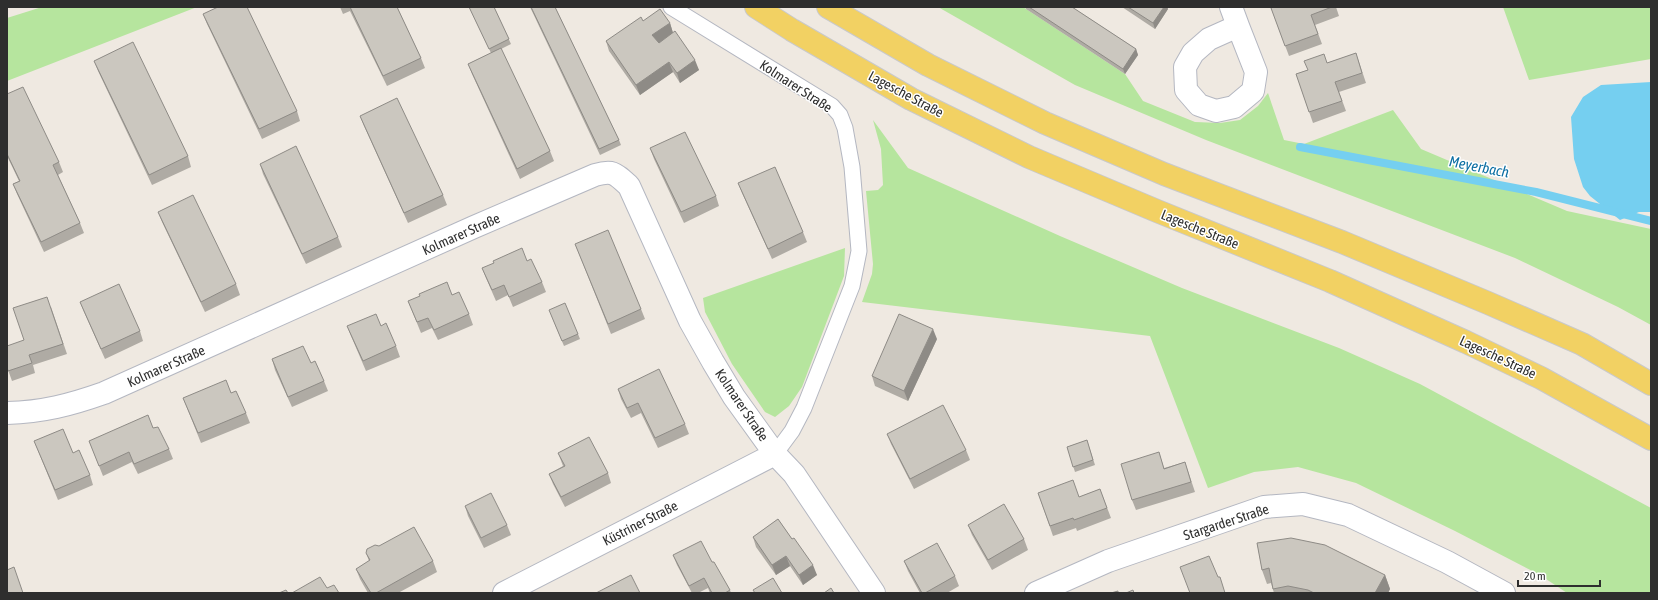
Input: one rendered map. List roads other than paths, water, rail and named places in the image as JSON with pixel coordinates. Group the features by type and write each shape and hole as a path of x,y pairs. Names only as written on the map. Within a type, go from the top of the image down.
{"main road":[{"name":"Lagesche Straße","path":"756,7 792,30 911,99 1029,157 1157,212 1330,281 1466,342 1541,378 1651,439"},
{"path":"828,7 928,64 1045,123 1164,174 1342,242 1488,303 1582,344 1651,384"}],"street":[{"name":"Kolmarer Straße","path":"7,414 31,412 70,405 104,393 474,227 595,175 607,172 617,175 628,186 694,328 734,397 775,454 794,474 874,593"},
{"name":"Küstriner Straße","path":"504,593 775,454"},
{"name":"Stargarder Straße","path":"1036,593 1108,561 1264,507 1303,504 1348,515 1447,562 1504,593"}],"lane":[{"name":"Kolmarer Straße","path":"671,7 832,106 840,115 845,128 852,167 859,251 852,286 804,408 792,431 775,454"}],"water":[{"path":"1651,82 1651,212 1639,212 1620,220 1590,196 1583,187 1574,159 1571,117 1583,97 1601,85"}],"waterway":[{"name":"Meyerbach","path":"1300,147 1536,192 1651,221"}]}
